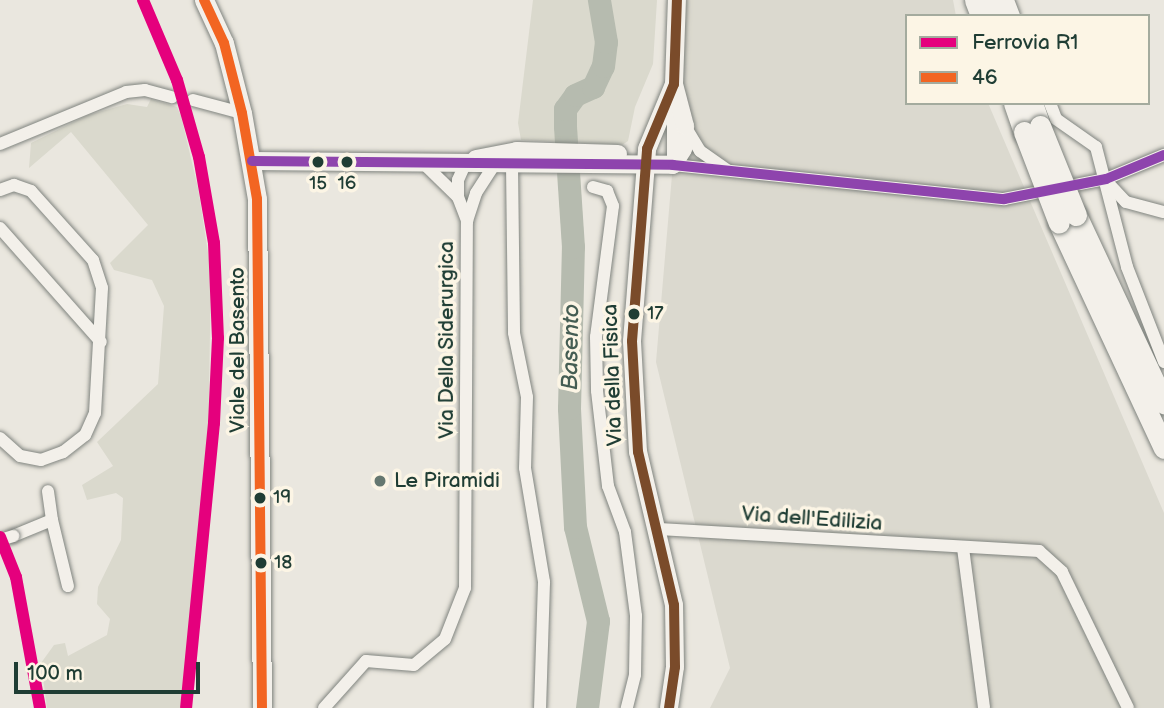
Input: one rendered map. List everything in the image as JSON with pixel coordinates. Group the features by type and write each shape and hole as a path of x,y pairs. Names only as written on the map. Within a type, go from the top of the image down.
{"highway":[{"path":"1015,105 1032,129 1164,448"},
{"path":"1032,105 1032,129"},
{"path":"1067,219 1164,403"}],"main road":[{"name":"Viale del Basento","path":"204,0 224,43 252,161 260,261 262,708"}],"street":[{"name":"Via della Fisica","path":"673,165 683,149 685,126 674,84 677,0"},
{"path":"673,165 674,84"},
{"name":"Via della Fisica","path":"669,708 676,624 659,528 638,452 632,385 632,302 646,164 674,84"},
{"path":"0,144 127,92 145,90 172,97"},
{"path":"193,100 242,113"},
{"path":"1051,105 1056,119 1097,147 1127,267 1164,362"},
{"path":"685,126 700,151 727,171"},
{"path":"252,161 423,163 618,160 1004,200 1035,196 1105,179 1164,155"},
{"path":"466,162 516,161"},
{"path":"516,161 514,333 527,397 523,443 544,582 540,708"},
{"name":"Via Della Siderurgica","path":"324,708 366,661 414,665 445,639 465,588 467,221 475,193 516,161"},
{"path":"466,162 475,193"},
{"path":"458,197 458,180 466,162"},
{"name":"Via Della Siderurgica","path":"423,163 458,197 467,221"},
{"path":"1105,179 1126,202 1164,212"},
{"path":"0,190 14,185 32,191 93,260 102,288 95,412 77,442 56,456 34,460 14,452 0,438"},
{"path":"593,187 607,191 613,206 596,337 597,391 608,486 625,532 636,616 635,675 627,708"},
{"path":"0,228 101,342"},
{"path":"48,491 68,586"},
{"path":"0,540 52,520"},
{"name":"Via dell'Edilizia","path":"659,528 963,548 1033,549 1051,558 1062,572 1128,708"},
{"path":"963,548 984,708"}],"shaded area":[{"path":"533,0 657,0 653,64 635,107 628,141 622,145 521,140 518,123"},
{"path":"687,0 953,0 956,14 905,14 905,105 989,105 1164,513 1164,708 710,708 730,668 656,362"},
{"path":"151,99 177,107 181,116 198,188 211,272 208,451 183,708 47,708 41,663 54,645 65,643 68,656 107,635 110,619 97,604 98,587 121,540 123,498 116,493 87,500 82,485 113,466 97,442 158,384 164,306 152,280 114,270 110,263 148,225 71,132 29,168 31,143 88,115 127,104 147,107"}],"waterway":[{"name":"Basento","path":"587,708 598,621 575,527 569,408 573,247 565,109 575,95 593,87 603,66 606,42 599,0"}],"tunnel":[{"path":"172,97 193,100"}],"railway":[{"path":"0,537 16,577 40,708"}],"rail line":[{"name":"R1","path":"143,0 177,80 199,157 214,243 218,338 214,423 186,708"},
{"name":"R1","path":"0,537 16,577 40,708"}],"transit line":[{"name":"46","path":"204,0 224,43 242,113 257,199 262,708"},
{"path":"669,708 675,667 674,605 638,452 632,341 647,149 674,84 677,0"},
{"path":"252,161 673,165 1004,199 1106,179 1164,155"}],"place":[{"name":"15","path":"318,162"},
{"name":"16","path":"347,162"},
{"name":"17","path":"634,314"},
{"name":"Le Piramidi","path":"380,481"},
{"name":"19","path":"260,498"},
{"name":"18","path":"261,563"}]}
